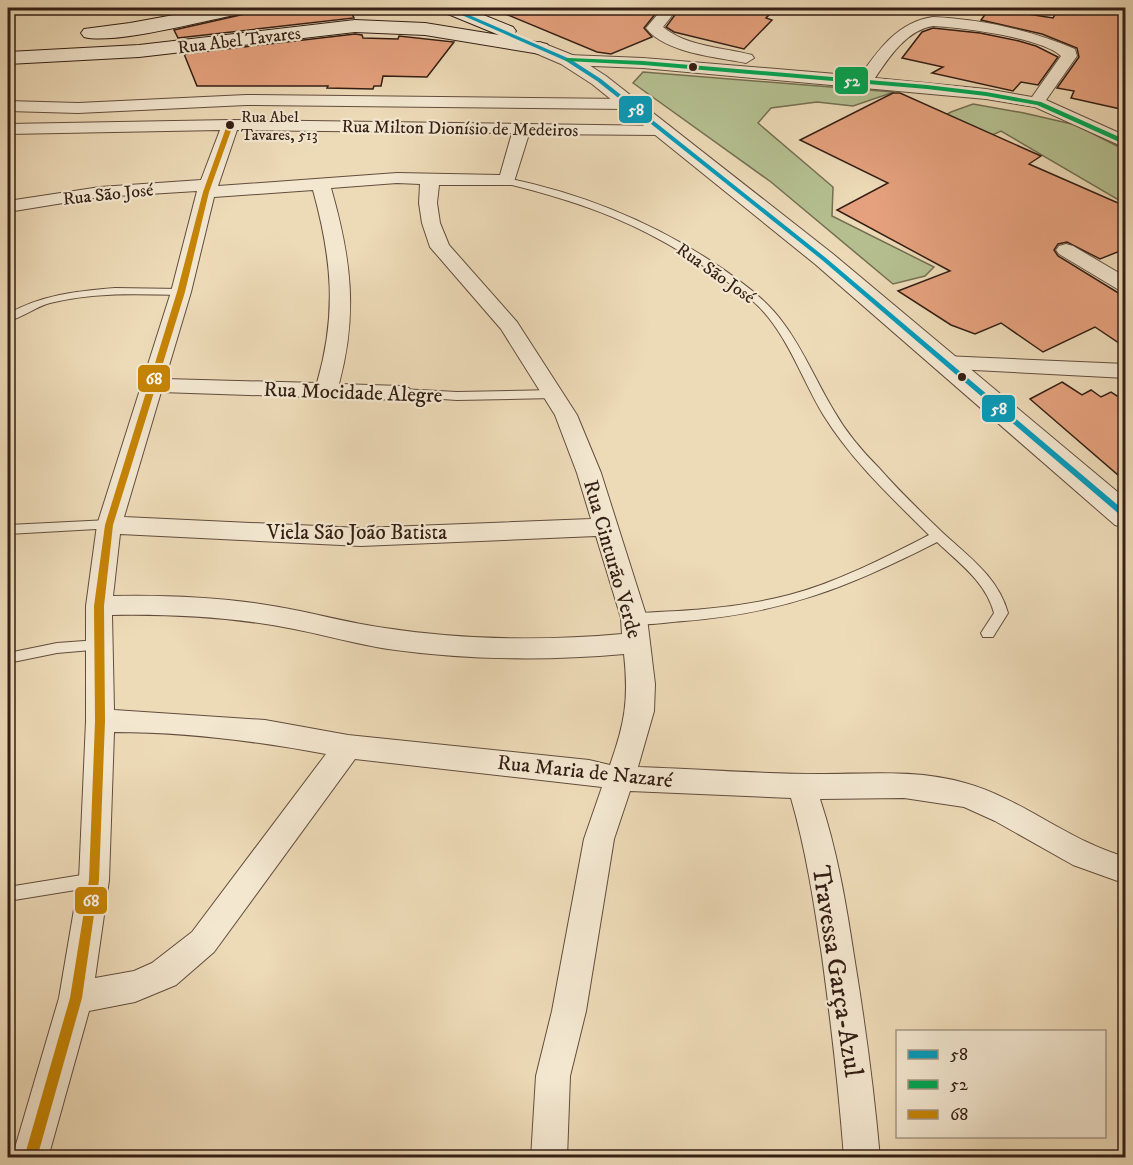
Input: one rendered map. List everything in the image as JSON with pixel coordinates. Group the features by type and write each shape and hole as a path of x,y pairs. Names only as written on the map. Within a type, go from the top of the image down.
{"main road":[{"name":"Rua Abel Tavares","path":"65,56 69,35 130,29 217,10 240,8"},
{"name":"Rua Abel Tavares","path":"456,9 568,60 599,80 775,218 1125,517"},
{"path":"425,29 434,18 456,9"},
{"path":"355,26 400,10"},
{"name":"Rua Abel Tavares","path":"8,58 139,51 355,26 425,29 540,48"},
{"path":"130,29 115,40 116,44 139,51"}],"street":[{"path":"671,8 654,28 660,35 678,42 747,59"},
{"path":"864,82 877,62 910,29 932,20 1038,40 1069,52 1070,56 1040,98"},
{"path":"568,60 643,63 927,87 1039,103 1125,143"},
{"path":"599,80 643,63"},
{"path":"8,106 78,108 246,100 627,104"},
{"path":"30,1158 76,998 94,880 100,721 99,606 109,525 181,292 208,189 230,125"},
{"name":"Rua Milton Dionísio de Medeiros","path":"8,129 230,125 660,130"},
{"path":"507,181 522,129"},
{"name":"Rua São José","path":"8,206 99,192 430,178 507,181"},
{"name":"Rua Cinturão Verde","path":"430,178 428,203 431,223 440,247 473,281 510,326 554,394 575,435 636,631 641,684 640,711 634,737 618,778 599,839 569,1011 553,1076 549,1158"},
{"path":"320,183 339,252 341,277 339,342 326,392"},
{"path":"1066,250 1125,286"},
{"path":"944,363 1125,370"},
{"name":"Rua Mocidade Alegre","path":"151,385 401,393"},
{"name":"Viela São João Batista","path":"109,525 362,537 605,527"},
{"path":"99,606 220,609 293,619 395,640 519,650 596,648 636,631"},
{"name":"Rua Maria de Nazaré","path":"100,721 141,721 264,731 348,747 589,772 618,778 802,786 904,786 942,790 966,795 993,806 1073,850 1125,871"},
{"path":"76,998 135,986 164,974 203,942 348,747"},
{"name":"Travessa Garça-Azul","path":"802,786 816,831 835,932 847,1013 862,1158"}],"lane":[{"name":"Rua São José","path":"507,181 548,188 617,214 704,261 749,293 772,315 834,421 880,478 938,536"},
{"path":"8,318 27,306 58,296 151,291 181,292"},
{"name":"Rua Mocidade Alegre","path":"401,393 457,396 554,394"},
{"path":"8,530 109,525"},
{"path":"636,631 704,615 759,607 790,599 847,580 938,536 989,586 999,601 1000,613 988,633"},
{"path":"8,658 57,648 98,645"},
{"path":"8,894 94,880"}],"green space":[{"path":"643,72 894,92 853,106 817,102 771,108 758,123 833,187 832,216 934,267 925,276 893,284 771,182 633,83"},
{"path":"973,104 1076,125 1125,150 1125,201 1122,202 1001,131 927,164 898,141 951,112"}],"building":[{"path":"271,8 349,8 354,18 178,38 174,30"},
{"path":"491,8 660,8 644,28 652,37 611,54 597,52"},
{"path":"680,8 776,8 766,18 772,20 744,49 674,32 666,27"},
{"path":"990,8 1053,18 1059,8 1125,8 1125,110 1071,98 1074,91 1057,88 1079,57 1077,48 1042,34 981,20"},
{"path":"933,28 980,33 1019,41 1036,46 1058,57 1038,85 1021,82 1013,91 932,73 943,67 902,58 922,32"},
{"path":"362,35 363,38 398,39 399,36 454,42 427,77 383,76 381,86 374,86 373,89 327,88 328,86 197,86 184,54"},
{"path":"893,93 900,93 1041,156 1029,164 1125,206 1125,249 1100,259 1067,242 1058,244 1054,250 1058,256 1125,297 1125,347 1095,327 1043,352 1001,323 975,334 951,325 898,291 950,271 837,210 888,183 800,140"},
{"path":"1062,382 1082,395 1091,390 1101,397 1111,392 1125,401 1125,481 1030,399"}],"transit line":[{"name":"58","path":"450,8 568,60 599,80 824,259 1126,517"},
{"name":"52","path":"568,60 643,63 986,94 1039,103 1126,143"},
{"name":"68","path":"30,1158 76,998 94,880 100,721 99,606 109,525 181,292 206,192 230,125"}],"place":[{"name":"Rua Abel Tavares, 513","path":"230,125"}]}
